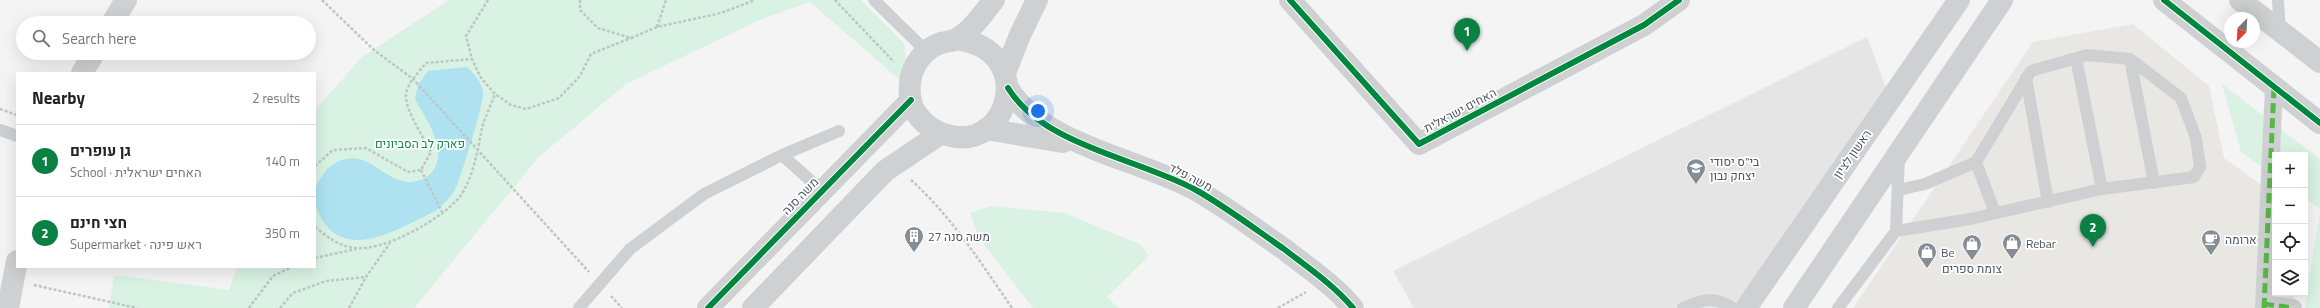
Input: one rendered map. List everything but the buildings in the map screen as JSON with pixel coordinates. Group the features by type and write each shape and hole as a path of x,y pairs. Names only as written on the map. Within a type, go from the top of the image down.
{"main road":[{"name":"ראשון לציון","path":"1746,308 1959,0"},
{"path":"1794,308 2002,0"}],"street":[{"path":"116,16 126,0"},
{"path":"956,39 976,22 994,0"},
{"path":"1006,80 998,59 986,48 972,41 956,39 940,43 926,51 916,64 911,90 915,112 926,125 940,134 956,137 972,136 986,129 998,118 1005,104 1006,80 1020,35 1037,0"},
{"name":"האחים ישראלית","path":"1290,0 1419,144 1644,25 1679,0"},
{"path":"2164,0 2320,123"},
{"path":"2240,0 2320,62"},
{"path":"83,72 90,60"},
{"name":"משה פלד","path":"1006,80 1016,102 1031,116 1051,129 1092,148 1139,164 1196,190 1254,228 1317,276 1353,308"},
{"path":"2274,87 2264,306 2293,308"},
{"name":"משה סנה","path":"708,308 821,190 911,90"},
{"name":"משה פלד","path":"986,129 1092,148"},
{"path":"753,308 856,200 895,165 940,134"},
{"name":"משה פלד","path":"1317,276 1339,308"}],"lane":[{"path":"874,0 926,51"},
{"path":"2278,0 2280,30"},
{"path":"1896,231 1995,213 2102,190 2154,184 2194,177 2200,167 2196,138 2181,98 2130,59 2087,55 2031,70 1976,162 1925,184 1898,190"},
{"path":"2076,58 2102,190"},
{"path":"2130,59 2154,184"},
{"path":"2026,78 2048,202"},
{"path":"0,130 16,136"},
{"path":"579,308 599,283 630,249 704,194 782,154 839,130"},
{"path":"1838,308 1896,231 1900,151"},
{"path":"782,154 821,190"},
{"path":"1976,162 1995,213"},
{"path":"1683,308 1702,299 1726,303 1733,308"}],"path":[{"path":"322,0 374,50 413,79 622,308"},
{"path":"488,0 466,36 472,59 481,78 495,94 511,104 526,109 559,98 580,76 591,54 657,27 721,13 755,0"},
{"path":"580,0 580,10 598,28 631,38"},
{"path":"657,27 666,0"},
{"path":"835,0 911,90"},
{"path":"316,165 333,150 366,148 408,172 420,170 431,152 409,106 406,95 413,79 426,63 472,59"},
{"path":"316,258 356,248 391,243 443,214 461,195 478,151 483,127 495,94"},
{"path":"0,109 16,114"},
{"path":"895,165 934,200 969,245 1012,308"},
{"path":"420,170 443,214"},
{"path":"316,228 335,243 356,248"},
{"path":"349,308 366,277 391,243"},
{"path":"249,308 273,276 290,268"},
{"path":"1278,308 1317,276"},
{"path":"280,308 294,293 326,281 366,277"},
{"path":"9,287 137,308"}],"shaded area":[{"path":"2133,24 2209,86 2224,158 2272,193 2272,296 2294,296 2292,308 1853,308 2033,42"},
{"name":"בי\"ס יסודי יצחק נבון","path":"1867,37 1890,99 1732,308 1414,308 1393,271"}],"green space":[{"name":"פארק לב הסביונים","path":"449,0 861,0 904,43 909,88 810,2 762,19 626,84 539,157 414,308 109,308 114,275 229,290 237,268 316,268 316,109 362,57"},
{"path":"2222,84 2320,159 2320,209 2308,200 2308,152 2272,152 2272,174 2241,152"},
{"path":"990,206 1065,213 1141,245 1149,256 1107,297 1119,308 1033,308 980,239 970,213"},
{"path":"2320,209 2320,308 2305,308"}],"water":[{"path":"467,67 481,84 483,92 483,98 476,124 462,172 455,190 439,208 393,232 366,239 353,240 341,237 330,230 321,218 316,204 317,185 333,164 341,160 355,158 363,160 391,177 407,182 413,182 427,177 435,166 438,157 438,147 430,126 415,99 418,85 428,71"}],"marked path":[{"path":"2264,308 2274,87"},
{"path":"2264,304 2293,308"}],"cycle path":[{"path":"1290,0 1419,144 1644,25 1679,0"},
{"path":"2164,0 2320,123"},
{"path":"1008,88 1024,108 1044,124 1093,149 1147,169 1196,190 1240,218 1284,249 1329,284 1353,308"},
{"path":"708,308 911,100"}],"place":[{"name":"גן עופרים","path":"1467,51"},
{"name":"בי\"ס יסודי יצחק נבון","path":"1696,185"},
{"name":"חצי חינם","path":"2093,247"},
{"name":"משה סנה 27","path":"914,253"},
{"name":"ארומה","path":"2211,256"},
{"name":"Rebar","path":"2012,260"},
{"name":"צומת ספרים","path":"1972,261"},
{"name":"Be","path":"1927,269"}]}
